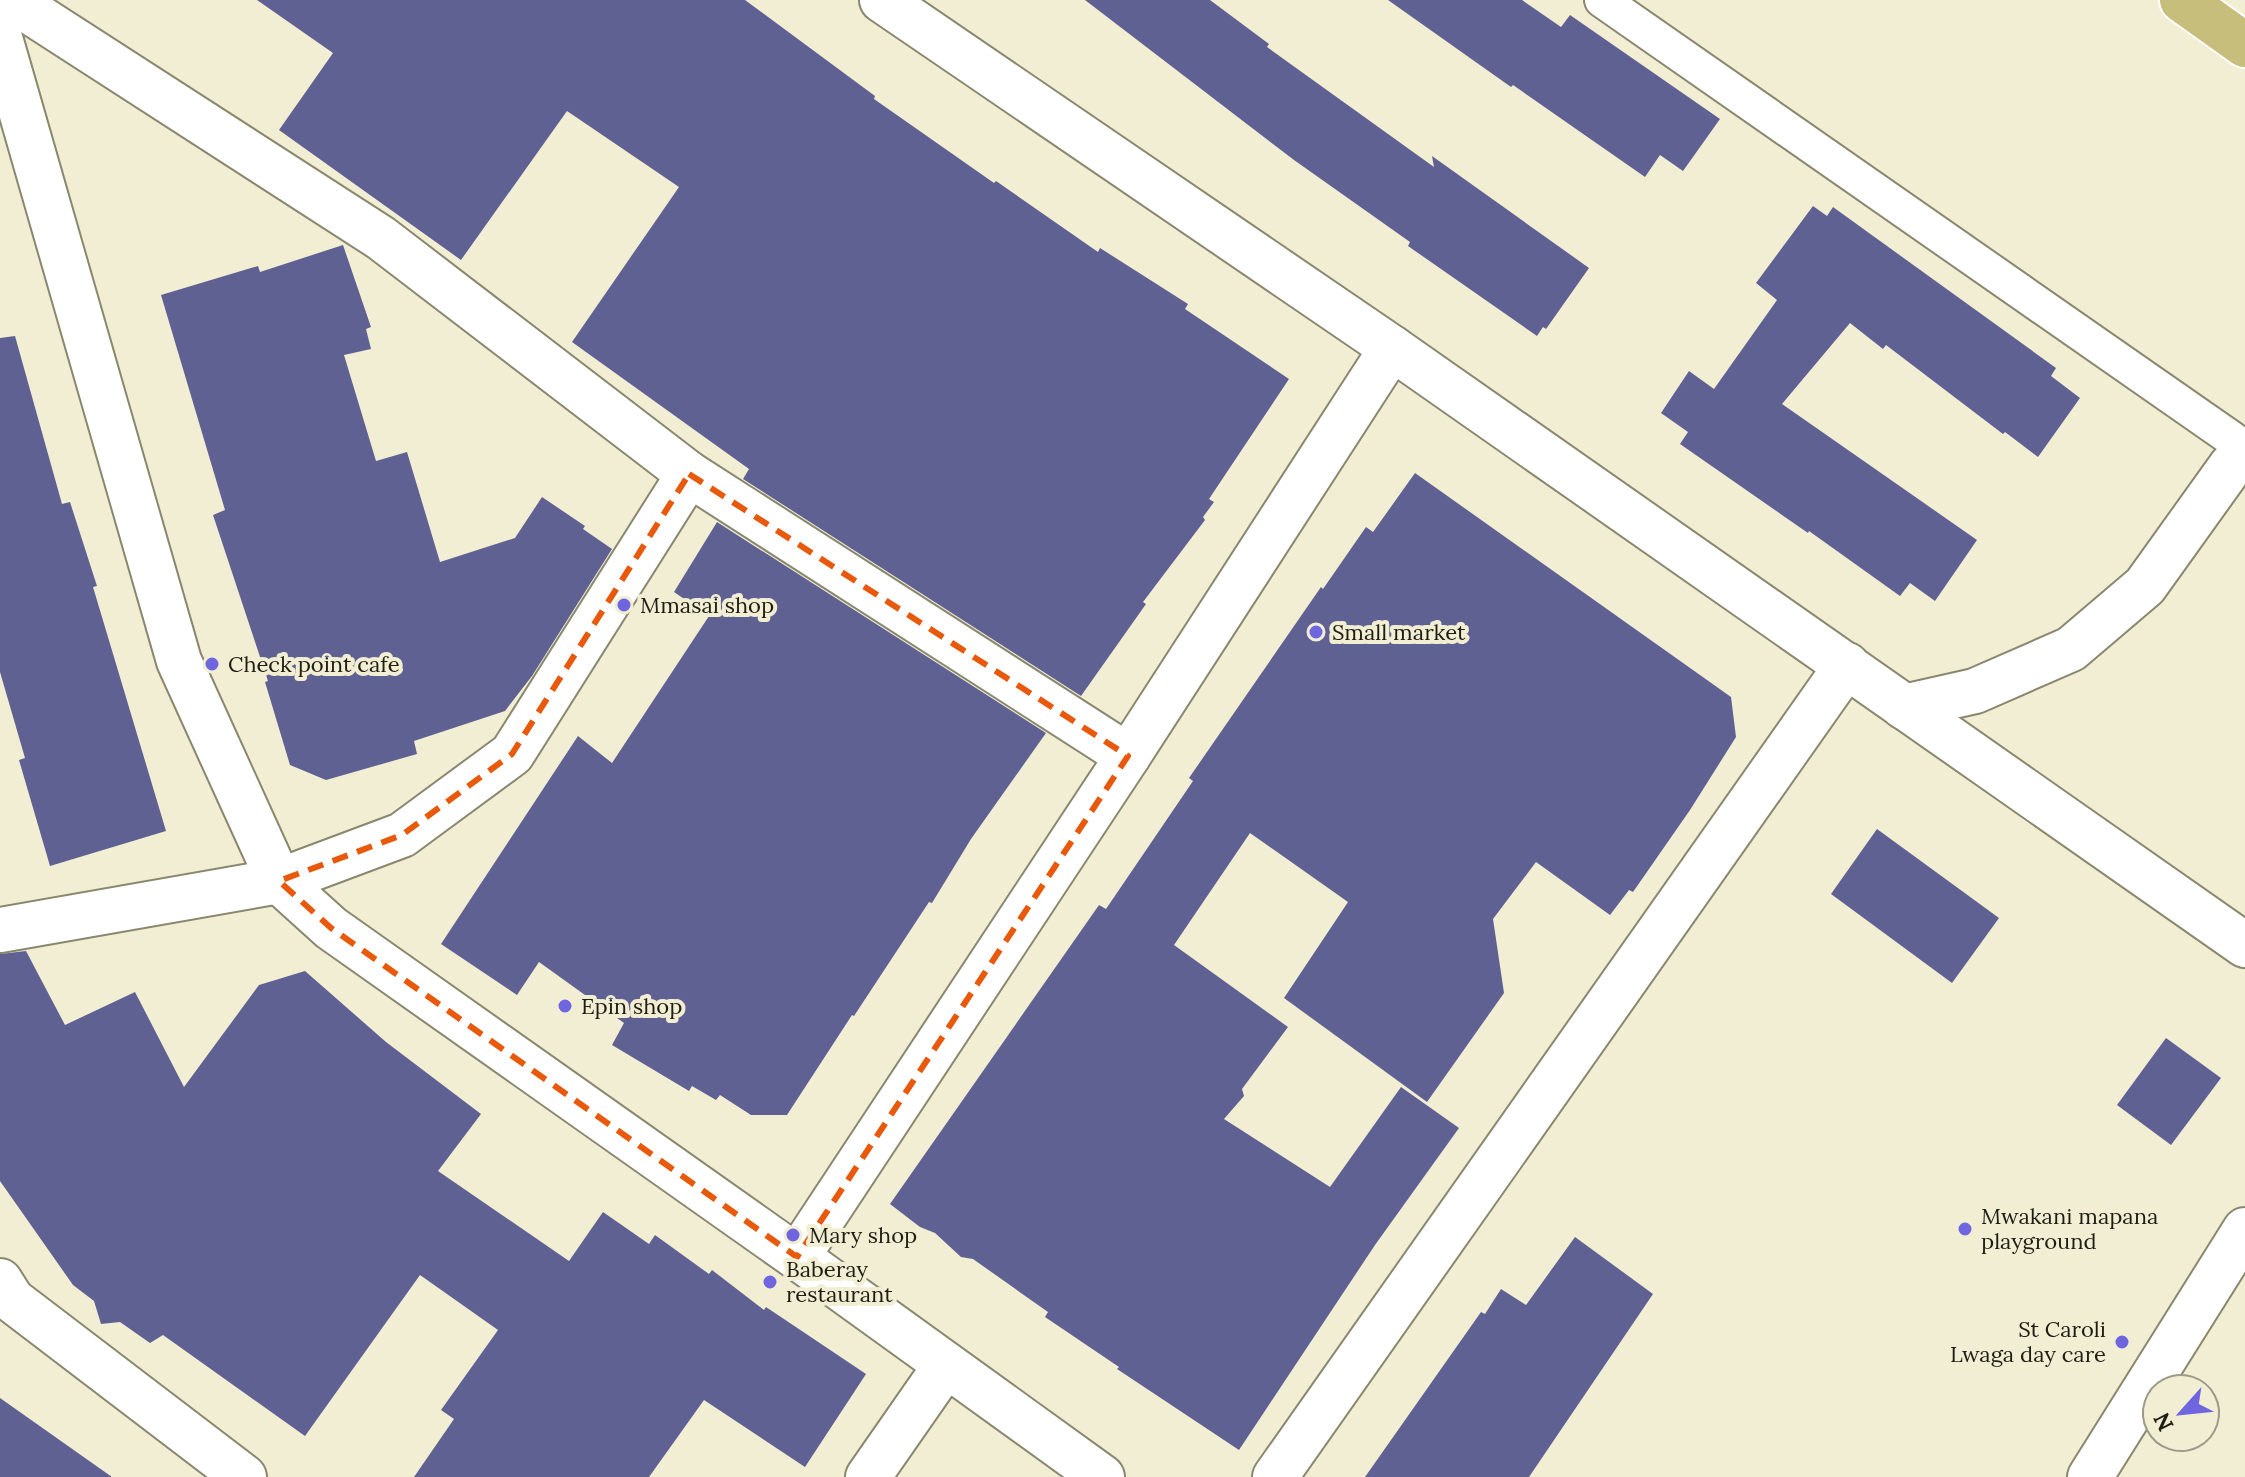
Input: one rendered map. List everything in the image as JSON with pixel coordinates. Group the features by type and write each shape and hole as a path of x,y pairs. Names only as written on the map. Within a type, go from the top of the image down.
{"highway":[{"path":"2182,0 2245,45"}],"street":[{"path":"12,0 381,238 689,474 1128,756"},
{"path":"882,0 1392,348 2245,945"},
{"path":"0,38 179,661 279,881 331,928 1102,1477"},
{"path":"797,1257 1128,756 1392,348"},
{"path":"1904,707 1975,691 2071,649 2145,586 2241,460"},
{"path":"0,930 279,881 402,835 512,754 689,474"},
{"path":"1275,1477 1847,665"},
{"path":"2090,1477 2245,1230"},
{"path":"0,1281 12,1300 244,1477"},
{"path":"868,1477 946,1365"}],"lane":[{"path":"1602,0 2241,460"}],"highlighted area":[{"path":"689,474 1128,756 797,1257 331,928 279,881 402,835 512,754"}],"building":[{"path":"257,0 745,0 875,96 874,99 994,183 996,181 1098,252 1100,248 1188,304 1185,309 1289,379 1209,499 1214,502 1203,517 1205,520 1143,602 1146,604 1081,696 743,479 749,469 572,342 679,187 567,111 461,260 279,130 333,53"},
{"path":"1085,0 1210,0 1269,44 1267,47 1434,167 1432,156 1589,268 1546,329 1543,327 1537,336 1408,246 1410,242 1294,160"},
{"path":"1388,0 1522,0 1561,27 1570,15 1720,119 1683,171 1660,155 1645,177"},
{"path":"1813,206 1827,216 1833,207 2056,368 2051,376 2080,398 2038,457 1886,345 1883,349 1850,323 1782,404 1977,540 1935,601 1910,583 1900,596 1808,533 1680,444 1688,432 1661,413 1689,371 1714,389 1777,300 1756,283"},
{"path":"343,245 371,327 366,329 371,349 344,355 376,461 407,452 440,562 515,538 542,497 612,549 532,676 505,711 414,741 417,754 326,780 290,765 265,682 268,681 213,515 225,510 161,295 258,266 260,272"},
{"path":"15,336 62,504 70,502 97,586 93,587 166,831 50,866 19,760 25,758 0,672 0,338"},
{"path":"1415,473 1731,697 1736,737 1633,892 1629,890 1610,915 1536,862 1493,919 1504,993 1427,1102 1284,998 1348,902 1250,833 1174,945 1288,1027 1242,1089 1244,1096 1224,1119 1330,1187 1401,1087 1459,1128 1375,1245 1239,1450 1117,1369 1119,1367 1045,1317 1048,1312 973,1259 961,1257 935,1233 920,1227 890,1204 1099,905 1106,909 1193,781 1189,778 1321,587 1323,589 1366,527 1373,532"},
{"path":"717,522 1046,733 971,839 932,903 929,902 787,1115 751,1115 720,1095 716,1100 692,1086 689,1091 612,1045 624,1023 539,962 517,995 441,944 578,736 612,763 709,616 674,592"},
{"path":"1877,829 1999,918 1952,983 1831,894"},
{"path":"26,951 65,1025 135,992 184,1087 259,985 305,971 386,1042 481,1114 438,1171 569,1261 603,1212 649,1244 655,1235 709,1274 712,1270 764,1310 766,1307 866,1374 805,1467 704,1400 649,1477 414,1477 454,1419 441,1410 498,1330 420,1275 305,1436 163,1335 150,1343 120,1322 101,1324 94,1301 73,1285 0,1181 0,954"},
{"path":"2166,1038 2221,1078 2171,1145 2117,1105"},
{"path":"1575,1237 1653,1294 1529,1477 1365,1477 1481,1312 1485,1314 1501,1289 1526,1305"},
{"path":"0,1398 112,1477 0,1477"}],"place":[{"name":"Mmasai shop","path":"624,605"},
{"name":"Small market","path":"1316,632"},
{"name":"Check point cafe","path":"212,664"},
{"name":"Epin shop","path":"565,1006"},
{"name":"Mwakani mapana playground","path":"1965,1229"},
{"name":"Mary shop","path":"793,1235"},
{"name":"Baberay restaurant","path":"770,1282"},
{"name":"St Caroli Lwaga day care","path":"2122,1342"}]}
